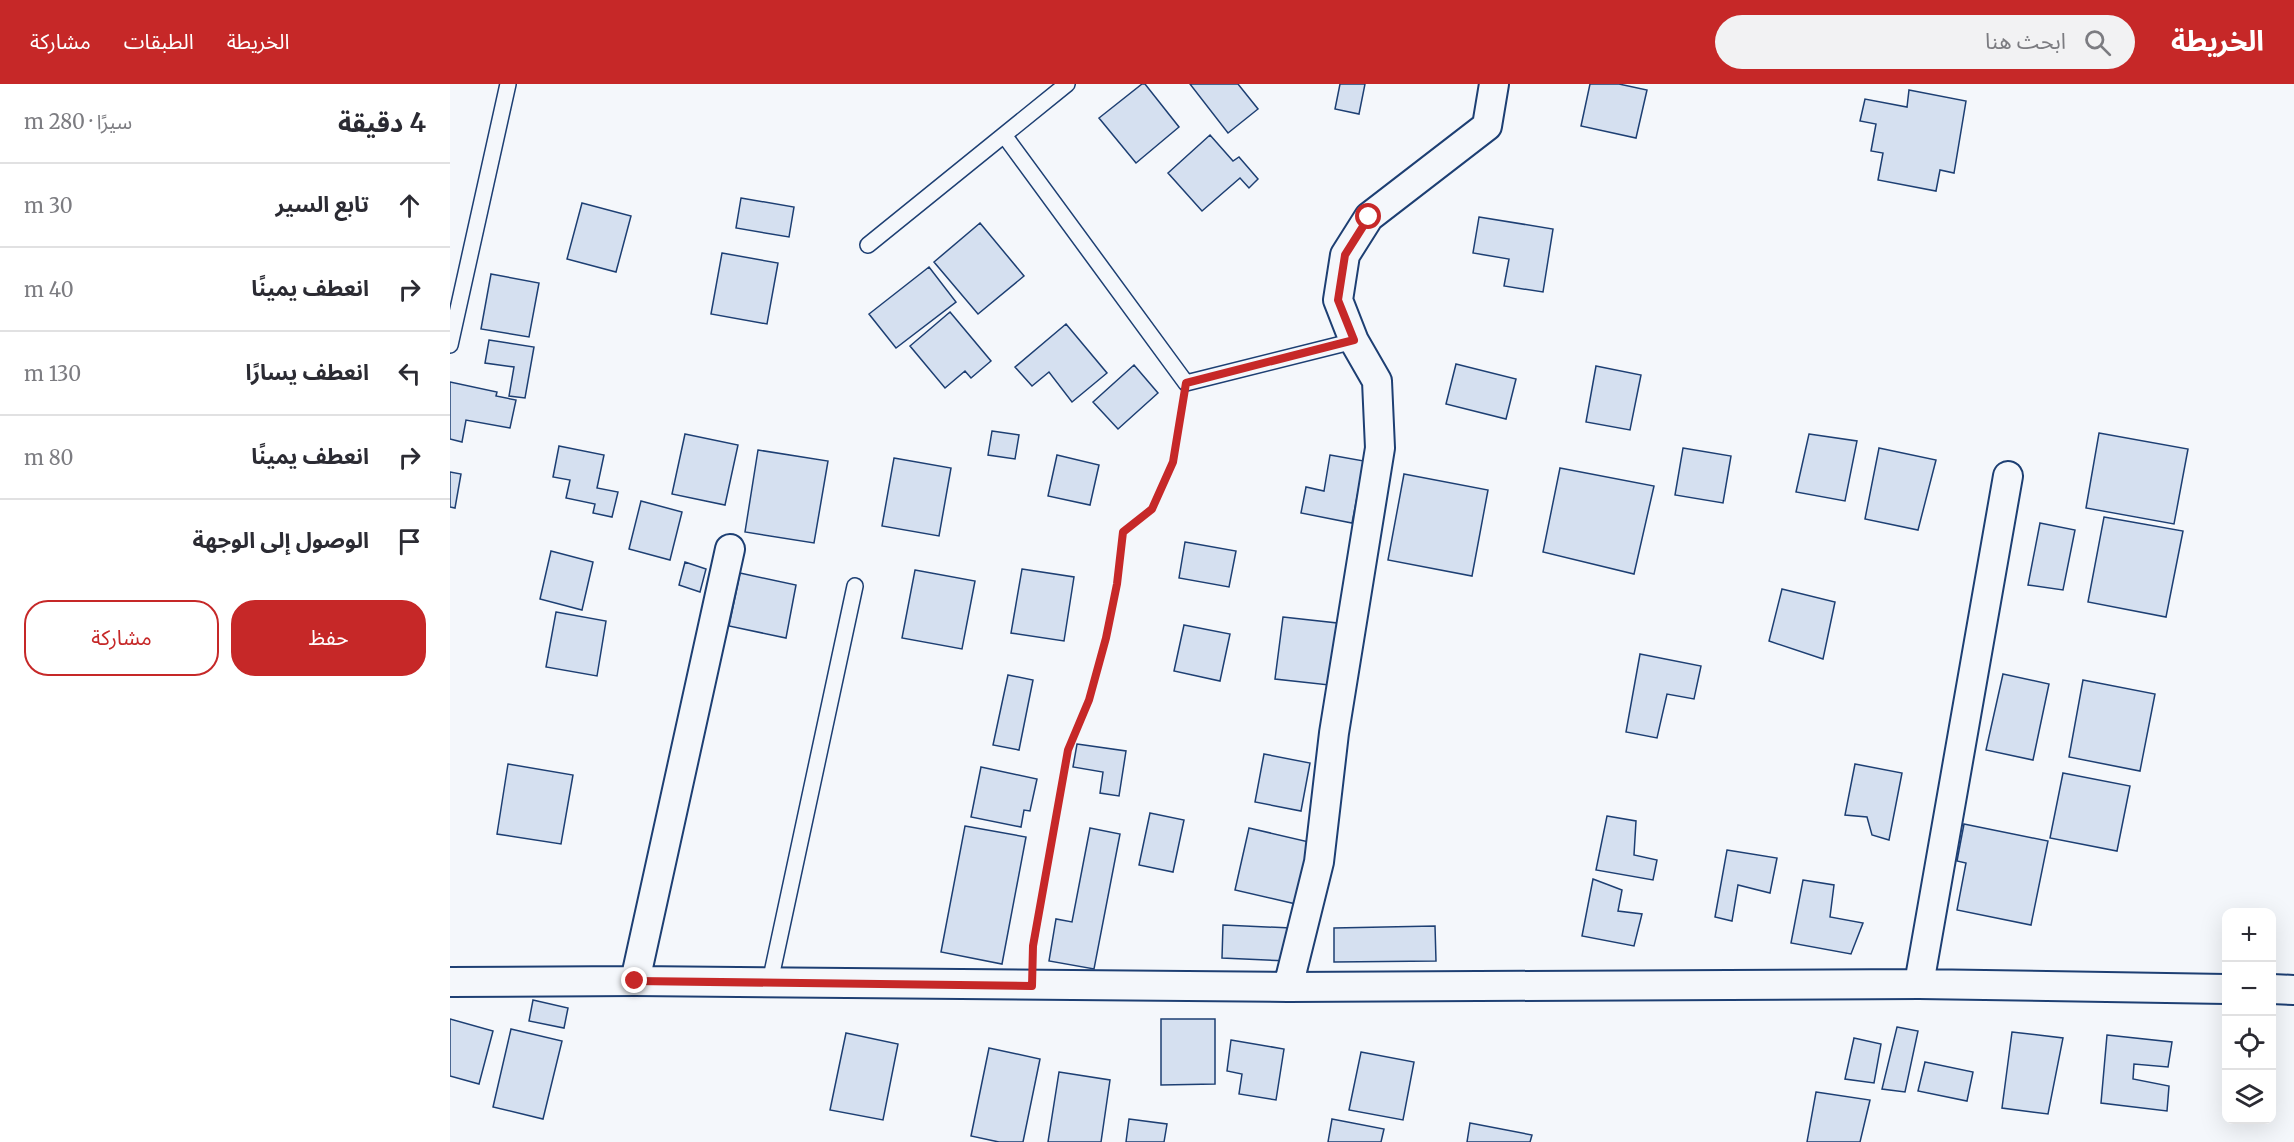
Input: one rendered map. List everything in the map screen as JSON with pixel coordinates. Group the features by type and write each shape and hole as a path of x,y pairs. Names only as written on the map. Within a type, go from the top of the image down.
{"street":[{"path":"1288,987 1319,862 1335,734 1380,448 1377,381 1354,340 1338,300 1345,255 1369,217 1486,126 1494,84"},
{"path":"1918,984 2008,476"},
{"path":"635,981 730,549"},
{"path":"450,982 635,981 1288,987 1918,984 2222,989"},
{"path":"2276,990 2294,990"}],"lane":[{"path":"450,345 508,84"},
{"path":"868,245 1067,84"},
{"path":"1004,135 1186,383 1354,340"},
{"path":"770,982 855,586"}],"path":[{"path":"1032,986 1033,946 1068,750 1089,700 1106,638 1117,584 1123,532 1152,509 1173,462 1186,383"}],"building":[{"path":"1145,84 1179,127 1136,163 1099,118"},
{"path":"1190,84 1238,84 1258,109 1228,133"},
{"path":"1340,84 1365,84 1359,114 1335,109"},
{"path":"1590,84 1619,84 1647,90 1636,138 1581,126"},
{"path":"1909,90 1966,101 1954,173 1940,170 1936,191 1878,180 1883,153 1871,151 1876,124 1860,121 1865,99 1907,107"},
{"path":"1210,135 1233,161 1239,157 1258,179 1249,188 1240,178 1202,211 1168,173"},
{"path":"741,198 794,207 789,237 736,228"},
{"path":"582,203 631,216 616,272 567,259"},
{"path":"1479,217 1553,229 1543,292 1504,286 1509,259 1473,253"},
{"path":"980,223 1024,276 978,314 934,262"},
{"path":"722,253 778,263 767,324 711,314"},
{"path":"929,267 956,302 896,348 869,314"},
{"path":"491,274 539,283 529,337 481,329"},
{"path":"950,312 991,361 971,378 965,371 945,388 910,346"},
{"path":"1066,324 1107,373 1072,402 1049,372 1032,386 1015,367"},
{"path":"489,340 534,347 525,398 509,396 514,367 485,363"},
{"path":"1456,364 1516,379 1506,419 1446,404"},
{"path":"1134,365 1158,393 1118,429 1093,402"},
{"path":"1596,366 1641,375 1630,430 1586,422"},
{"path":"450,382 497,392 496,396 516,400 510,428 466,420 462,442 450,439"},
{"path":"992,431 1019,435 1015,459 988,455"},
{"path":"2099,433 2188,449 2174,524 2086,508"},
{"path":"685,434 738,445 725,505 672,494"},
{"path":"1809,434 1857,441 1845,501 1796,492"},
{"path":"559,446 604,455 597,488 618,492 612,517 593,513 595,504 566,498 570,480 553,477"},
{"path":"1683,448 1731,456 1723,503 1675,495"},
{"path":"1879,448 1936,460 1918,530 1865,519"},
{"path":"758,450 828,461 814,543 745,532"},
{"path":"1057,455 1099,465 1090,505 1048,496"},
{"path":"1330,455 1364,461 1352,523 1301,513 1306,487 1324,491"},
{"path":"894,458 951,468 939,536 882,526"},
{"path":"1560,468 1654,486 1634,574 1543,552"},
{"path":"450,472 461,474 455,508 450,507"},
{"path":"1404,474 1488,490 1472,576 1388,560"},
{"path":"641,501 682,512 670,560 629,549"},
{"path":"2104,517 2183,531 2166,617 2088,602"},
{"path":"2040,523 2075,530 2063,590 2028,585"},
{"path":"1185,542 1236,551 1229,587 1179,578"},
{"path":"551,551 593,562 582,610 540,599"},
{"path":"685,562 706,569 700,592 679,585"},
{"path":"1022,569 1074,577 1064,641 1011,633"},
{"path":"915,570 975,581 962,649 902,638"},
{"path":"740,573 796,585 786,638 729,626"},
{"path":"1782,589 1835,602 1823,659 1769,641"},
{"path":"556,612 606,621 597,676 546,667"},
{"path":"1283,617 1337,623 1329,685 1275,679"},
{"path":"1184,625 1230,634 1220,681 1174,671"},
{"path":"1640,654 1701,666 1694,699 1667,694 1657,738 1626,732"},
{"path":"2003,674 2049,684 2033,760 1986,750"},
{"path":"1008,675 1033,680 1019,750 993,745"},
{"path":"2083,680 2155,694 2140,771 2069,757"},
{"path":"1077,744 1126,751 1119,796 1100,793 1103,772 1073,767"},
{"path":"1264,754 1310,763 1301,811 1255,802"},
{"path":"508,764 573,775 561,844 497,834"},
{"path":"1855,764 1902,773 1889,840 1872,835 1867,817 1845,815"},
{"path":"981,767 1037,779 1030,811 1024,810 1021,827 971,817"},
{"path":"2063,773 2130,786 2117,851 2050,838"},
{"path":"1150,813 1184,820 1173,872 1139,865"},
{"path":"1607,816 1636,821 1634,855 1657,860 1653,880 1596,870"},
{"path":"1964,824 2048,841 2031,925 1957,910 1966,863 1957,861"},
{"path":"965,826 1026,837 1002,964 941,952"},
{"path":"1090,828 1120,834 1094,969 1049,961 1056,919 1072,922"},
{"path":"1249,828 1309,842 1296,904 1235,890"},
{"path":"1727,850 1777,858 1770,893 1738,885 1732,921 1715,917"},
{"path":"1593,879 1622,890 1618,911 1642,914 1634,946 1582,936"},
{"path":"1803,880 1834,885 1830,917 1863,923 1851,954 1791,943"},
{"path":"1223,925 1291,928 1289,961 1222,958"},
{"path":"1435,926 1436,961 1334,962 1334,928"},
{"path":"533,1000 568,1008 564,1028 529,1021"},
{"path":"450,1019 493,1031 479,1084 450,1076"},
{"path":"1161,1019 1215,1019 1215,1084 1161,1085"},
{"path":"1897,1027 1918,1031 1905,1092 1882,1089"},
{"path":"511,1029 562,1041 543,1119 493,1107"},
{"path":"2012,1032 2063,1038 2048,1114 2002,1108"},
{"path":"846,1033 898,1044 883,1120 830,1110"},
{"path":"2107,1035 2172,1042 2168,1067 2134,1064 2133,1079 2169,1086 2167,1111 2101,1103"},
{"path":"1854,1038 1881,1044 1874,1083 1845,1079"},
{"path":"1231,1040 1284,1049 1276,1100 1239,1094 1242,1074 1227,1071"},
{"path":"989,1048 1040,1059 1023,1142 999,1142 971,1136"},
{"path":"1361,1052 1414,1062 1403,1120 1349,1110"},
{"path":"1925,1062 1973,1072 1967,1101 1918,1091"},
{"path":"1059,1072 1110,1080 1101,1142 1048,1142"},
{"path":"1816,1092 1870,1100 1860,1142 1807,1142"},
{"path":"1129,1119 1167,1124 1164,1142 1126,1142"},
{"path":"1332,1119 1384,1129 1381,1142 1328,1142"},
{"path":"1470,1123 1532,1135 1530,1142 1467,1142"}],"route":[{"path":"635,981 1032,986 1033,946 1068,750 1089,700 1106,638 1117,584 1123,532 1152,509 1173,462 1186,383 1354,340 1338,300 1345,255 1369,217"}]}
